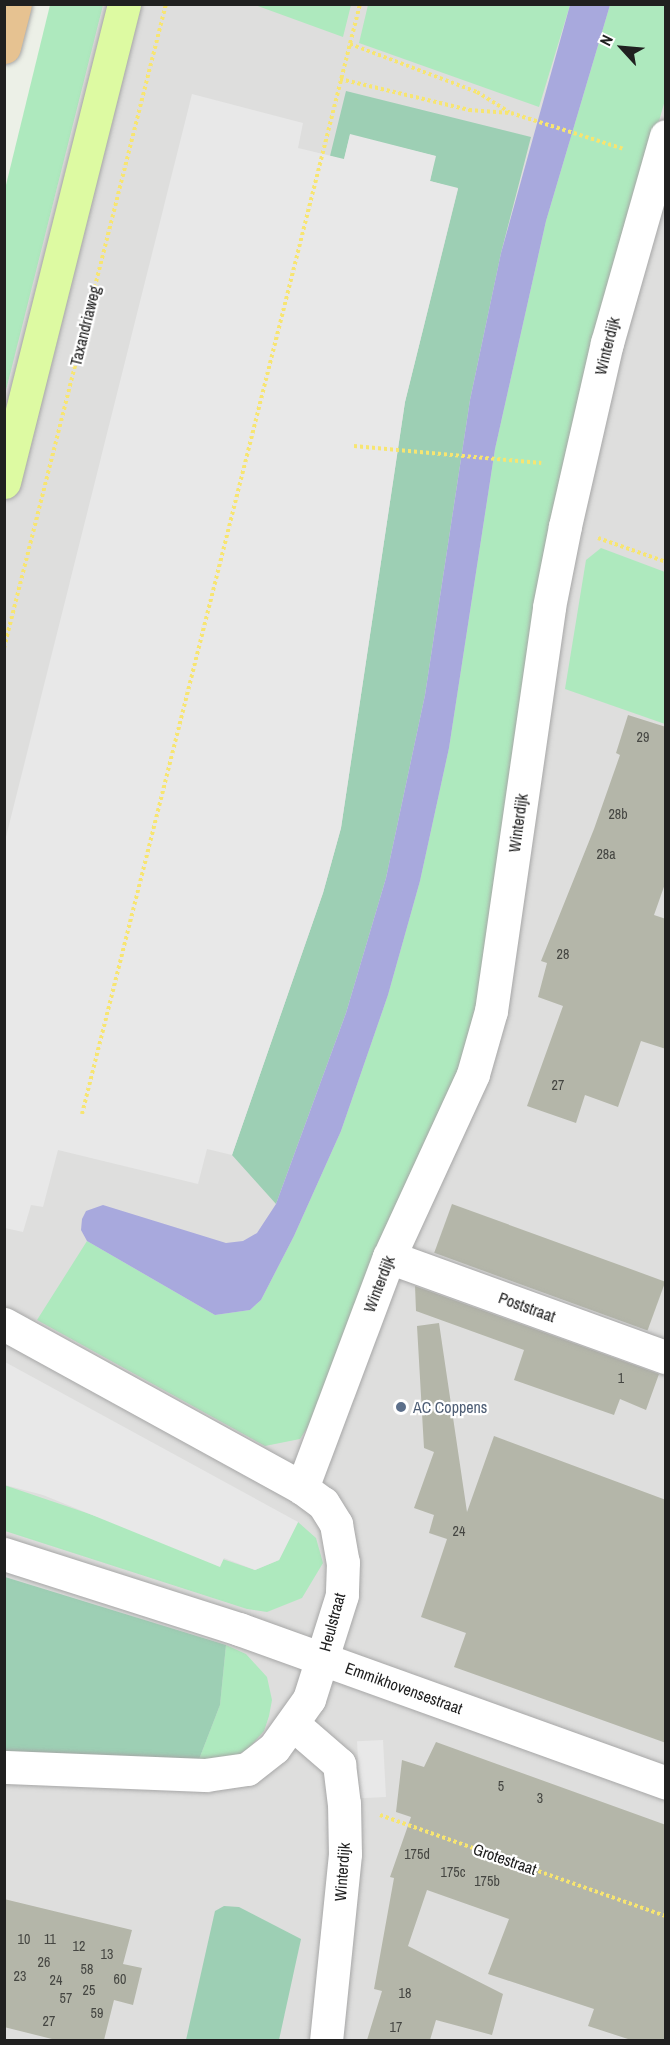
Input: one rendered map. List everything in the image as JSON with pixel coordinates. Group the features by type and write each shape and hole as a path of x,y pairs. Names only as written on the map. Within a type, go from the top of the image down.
{"highway":[{"path":"4,47 15,4"}],"main road":[{"path":"4,482 124,4"}],"street":[{"name":"Winterdijk","path":"302,1488 389,1257 473,1074 491,1011 549,608 565,526 607,343 666,136"},
{"name":"Poststraat","path":"389,1257 666,1357"},
{"name":"Heulstraat","path":"4,1324 302,1488 323,1503 336,1524 343,1562 342,1595 309,1699 294,1725 248,1770 206,1775 4,1767"},
{"name":"Emmikhovensestraat","path":"4,1554 322,1658 666,1783"},
{"name":"Winterdijk","path":"294,1725 339,1764 345,1803 345,1854 326,2040"}],"path":[{"name":"Taxandriaweg","path":"4,648 166,4"},
{"path":"82,1114 360,4"},
{"path":"350,44 477,92 511,113"},
{"path":"340,79 469,110 511,113 630,151"},
{"path":"354,446 525,462"},
{"path":"565,526 666,562"},
{"name":"Grotestraat","path":"345,1803 666,1916"}],"shaded area":[{"path":"97,5 665,5 665,2040 5,2040 5,369"},
{"path":"192,94 303,123 298,148 344,159 350,134 436,156 430,181 458,188 405,402 341,828 323,893 232,1155 207,1149 198,1184 58,1150 43,1207 31,1205 23,1232 5,1228 5,841"},
{"path":"5,1362 298,1522 279,1560 255,1570 224,1558 220,1567 43,1495 5,1485"},
{"path":"383,1740 386,1797 360,1798 357,1741"}],"green space":[{"path":"351,4 343,37 255,5"},
{"path":"50,5 103,5 5,394 5,189"},
{"path":"368,5 570,5 539,107 359,43"},
{"path":"610,5 665,5 665,100 646,167 481,1002 465,1067 309,1425 300,1439 265,1446 37,1320 87,1241 215,1315 250,1310 261,1300 294,1236 341,1131 388,995 420,881 449,748 495,449 546,221"},
{"path":"346,91 531,137 501,253 470,400 425,695 386,878 346,1013 276,1204 232,1155 323,893 341,828 405,402 458,189 430,181 435,156 350,135 344,160 330,156"},
{"path":"601,548 665,572 665,724 565,689 586,560"},
{"path":"4,1485 255,1570 279,1560 298,1522 316,1538 323,1563 302,1598 267,1612 247,1609 5,1531"},
{"path":"5,1577 226,1645 220,1705 198,1762 5,1753"},
{"path":"226,1645 246,1654 267,1677 272,1700 269,1716 264,1731 248,1749 234,1757 198,1762 220,1705"},
{"path":"224,1906 239,1907 301,1939 279,2040 186,2040 215,1911"}],"water":[{"path":"570,5 610,5 546,221 495,449 449,748 420,881 388,995 341,1131 294,1236 261,1300 250,1310 215,1315 87,1241 81,1230 82,1219 86,1211 103,1205 226,1243 243,1241 257,1233 276,1204 346,1013 386,878 425,695 470,400 501,253"}],"building":[{"path":"628,715 666,727 666,881 654,915 666,919 666,1049 641,1041 618,1107 585,1095 576,1123 527,1106 563,1006 538,997 547,963 541,961 594,829 620,755 616,753"},
{"path":"452,1204 665,1282 648,1331 434,1253"},
{"path":"415,1286 659,1374 646,1410 620,1399 614,1415 514,1380 524,1350 416,1311"},
{"path":"439,1323 467,1512 494,1436 666,1500 666,1743 454,1667 466,1633 421,1617 447,1539 429,1533 434,1515 414,1508 434,1452 424,1448 417,1326"},
{"path":"436,1742 666,1825 666,2040 631,2040 588,2026 594,2009 488,1974 509,1919 427,1890 408,1946 503,1994 492,2035 436,2020 430,2040 367,2040 382,1991 374,1989 394,1878 390,1877 411,1817 396,1812 402,1760 424,1767"},
{"path":"4,1899 132,1930 123,1964 142,1968 133,2005 114,2000 104,2040 56,2040 4,2027"}],"place":[{"name":"AC Coppens","path":"401,1407"}]}
